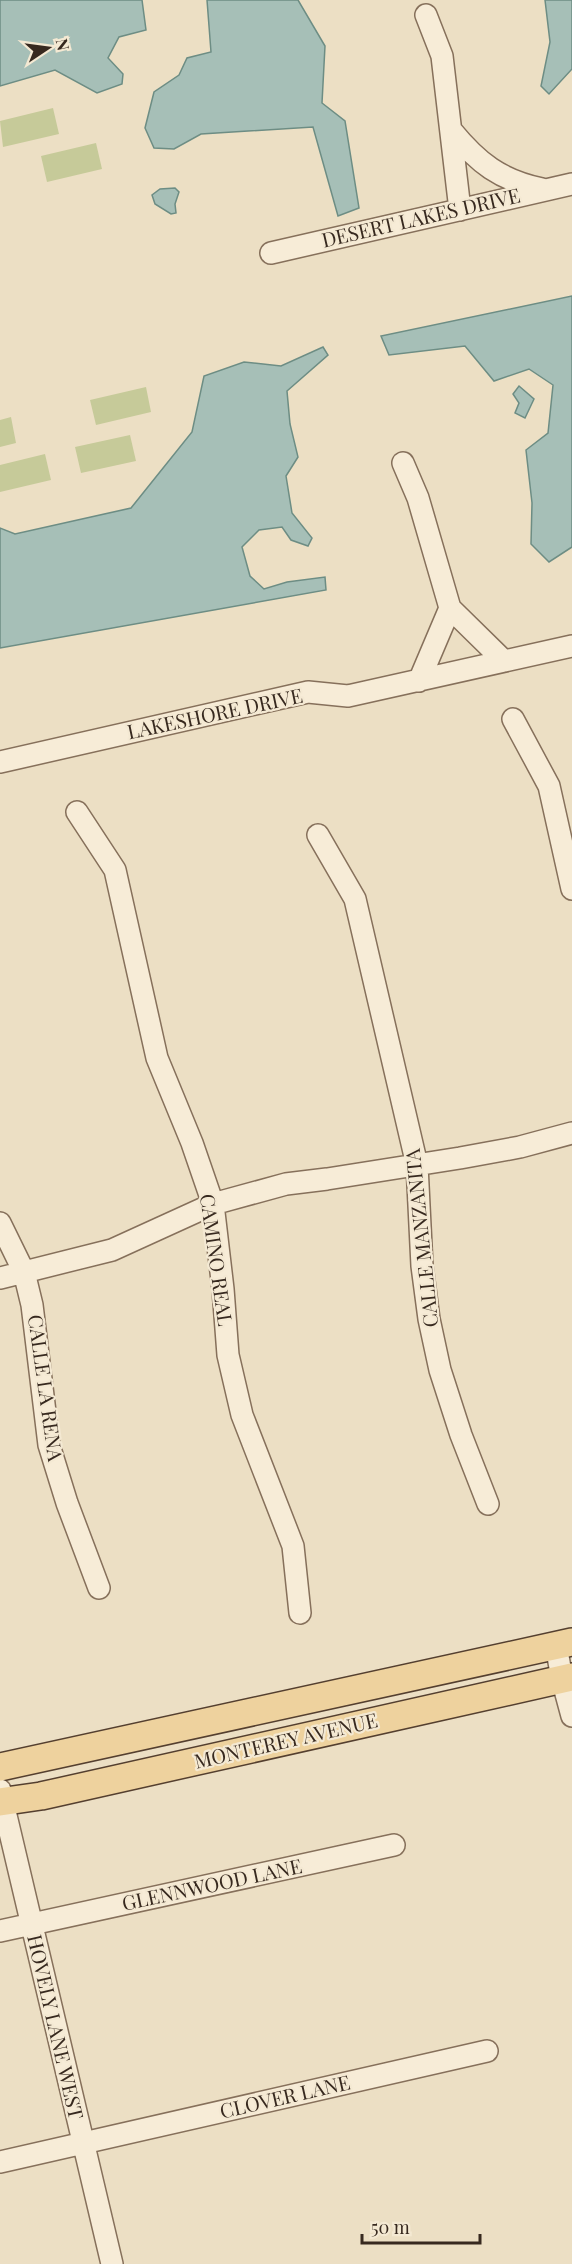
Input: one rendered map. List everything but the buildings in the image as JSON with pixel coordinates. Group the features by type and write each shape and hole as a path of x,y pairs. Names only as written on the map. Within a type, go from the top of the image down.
{"main road":[{"name":"MONTEREY AVENUE","path":"0,1767 564,1643"},
{"name":"MONTEREY AVENUE","path":"1,1798 53,1794 567,1678"}],"street":[{"path":"426,15 442,56 459,210"},
{"path":"451,130 468,151 489,170 517,184 546,190"},
{"name":"DESERT LAKES DRIVE","path":"271,253 572,184"},
{"path":"404,463 418,498 450,608 504,661"},
{"path":"419,681 450,608"},
{"name":"LAKESHORE DRIVE","path":"0,762 308,692 348,696 572,646"},
{"path":"513,720 549,786 572,889"},
{"name":"CAMINO REAL","path":"77,812 115,870 157,1058 192,1143 213,1204 228,1355 242,1415 292,1546 300,1613"},
{"name":"CALLE MANZANITA","path":"318,835 355,899 417,1165 422,1266 429,1319 440,1370 461,1435 488,1504"},
{"path":"0,1278 112,1250 213,1204 286,1184 520,1147 572,1133"},
{"name":"CALLE LA RENA","path":"0,1223 24,1272 32,1305 49,1444 67,1503 99,1588"},
{"path":"564,1643 572,1716"},
{"name":"HOVELY LANE WEST","path":"1,1798 112,2264"},
{"name":"GLENNWOOD LANE","path":"0,1931 394,1845"},
{"name":"CLOVER LANE","path":"0,2162 487,2051"}],"green space":[{"path":"53,108 59,134 3,147 0,121"},
{"path":"96,143 102,169 47,182 41,156"},
{"path":"146,387 151,412 96,425 90,400"},
{"path":"11,417 16,443 0,447 0,420"},
{"path":"130,435 136,461 81,473 75,447"},
{"path":"45,454 51,480 0,492 0,465"}],"water":[{"path":"0,0 142,0 146,30 119,37 108,58 123,74 122,84 97,93 55,70 0,86"},
{"path":"207,0 298,0 325,46 322,103 345,121 359,208 338,216 313,127 201,134 174,149 154,148 145,128 154,92 179,75 187,58 211,52"},
{"path":"545,0 572,0 572,69 549,94 541,86 550,42"},
{"path":"175,188 179,192 175,204 176,213 171,214 155,204 152,195 160,189"},
{"path":"572,296 572,547 549,562 531,544 532,503 526,450 548,433 553,385 529,369 494,381 465,346 389,355 381,336"},
{"path":"323,347 328,355 287,391 290,424 298,457 286,476 292,513 312,538 308,546 291,540 282,527 259,530 242,547 250,576 264,589 287,582 325,577 326,590 0,648 0,528 15,534 131,508 192,432 204,376 244,362 281,366"},
{"path":"519,386 534,399 525,418 515,413 519,403 513,394"}]}
